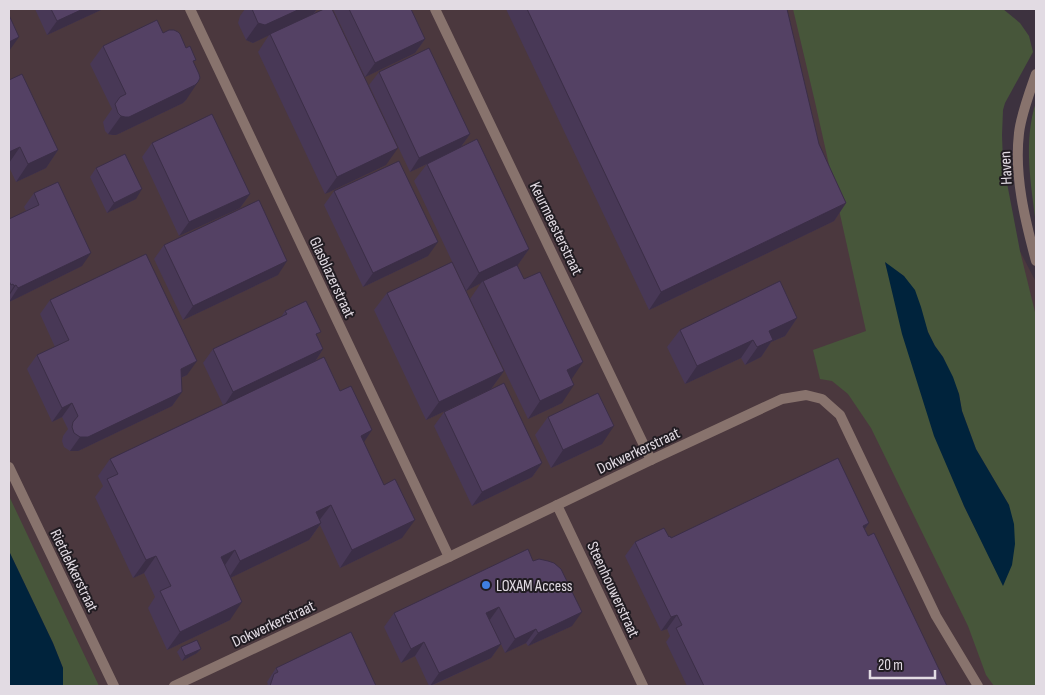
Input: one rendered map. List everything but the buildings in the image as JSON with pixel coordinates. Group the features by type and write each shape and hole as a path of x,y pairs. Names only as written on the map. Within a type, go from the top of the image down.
{"street":[{"name":"Glasblazerstraat","path":"190,9 449,557"},
{"name":"Keurmeesterstraat","path":"435,9 651,460"},
{"name":"Haven","path":"1036,74 1019,132 1018,169 1026,222 1036,261"},
{"name":"Dokwerkerstraat","path":"174,686 194,682 449,557 782,399 806,394 822,399 840,415 936,616 978,686"},
{"name":"Rietdekkerstraat","path":"9,467 114,686"},
{"name":"Steenhouwerstraat","path":"558,505 643,686"}],"shaded area":[{"path":"9,9 894,9 1036,282 1036,686 9,686"}],"green space":[{"path":"793,9 1003,9 1020,23 1029,36 1033,52 1005,103 1002,135 1003,162 1020,251 1036,316 1036,686 994,686 986,675 968,626 871,428 848,394 832,381 820,379 813,350 866,331","holes":["885,263 904,276 928,332 943,357 959,394 962,411 976,449 1009,505 1004,585 964,506"]},
{"path":"1036,102 1036,224 1030,178 1029,148 1032,117"},
{"path":"9,496 99,686 61,686 63,685 63,668 9,551"}],"water":[{"path":"885,262 904,276 915,290 928,332 953,377 962,411 976,449 1009,505 1014,524 1015,544 1012,565 1003,586 964,506 934,436 902,334"},
{"path":"9,551 63,668 63,685 61,686 9,686"}],"place":[{"name":"LOXAM Access","path":"486,585"}]}
